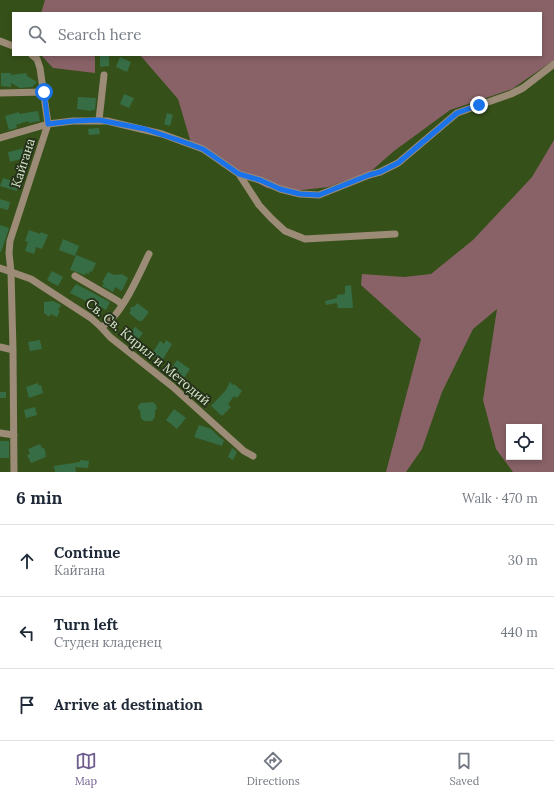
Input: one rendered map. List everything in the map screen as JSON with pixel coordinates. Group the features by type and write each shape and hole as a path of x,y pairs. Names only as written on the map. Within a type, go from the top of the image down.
{"street":[{"path":"0,41 12,46"},
{"name":"Кайгана","path":"14,472 13,350 11,272 9,253 10,241 48,124 40,68 37,60 33,56"},
{"path":"0,138 48,124 99,120 145,129 203,149 239,174 260,180 280,189 300,194 319,195 380,172 398,163 457,113 511,94 533,81 554,64"},
{"path":"99,120 104,75"},
{"path":"0,93 44,92"},
{"path":"239,174 258,205 271,218 285,231 305,239 395,234"},
{"path":"102,327 112,321 149,254"},
{"name":"Св. Св. Кирил и Методий","path":"0,268 31,279 91,318 102,327 110,338 173,387 244,451 253,456"},
{"path":"75,276 118,301 122,305"},
{"path":"0,347 13,350"},
{"path":"0,433 14,435"}],"shaded area":[{"path":"45,0 554,0 554,60 512,89 450,110 394,151 370,172 328,187 294,191 267,188 230,169 191,143 178,99 141,56 542,56 542,12 41,12"},
{"path":"42,56 95,57 95,73 53,68"},
{"path":"554,140 554,472 513,472 496,449 483,400 497,309 473,329 442,392 422,449 406,472 386,472 421,339 361,285 362,274 404,277 431,274 473,240 532,177"}],"building":[{"path":"100,56 109,56 109,66 100,67"},
{"path":"120,57 131,62 127,72 116,67"},
{"path":"1,73 11,73 11,75 26,73 27,76 37,82 32,87 20,88 11,83 11,87 1,86"},
{"path":"124,94 134,98 129,108 120,104"},
{"path":"78,97 96,98 95,110 91,111 77,109"},
{"path":"38,111 40,121 29,123 28,121 16,125 17,128 9,130 5,116 19,112 19,114"},
{"path":"167,113 173,115 170,126 164,124"},
{"path":"99,128 100,134 89,135 88,129"},
{"path":"26,143 32,145 30,155 24,153 25,158 10,162 8,152 25,148"},
{"path":"15,175 22,177 17,191 0,186 3,178 13,181"},
{"path":"0,199 10,202 8,210 0,208"},
{"path":"0,225 9,228 1,252 0,252"},
{"path":"29,230 48,235 42,249 36,247 34,254 25,251 28,242 25,241"},
{"path":"63,239 79,246 75,256 59,250"},
{"path":"76,255 96,263 92,272 90,271 89,274 86,273 85,275 70,270"},
{"path":"52,271 63,277 58,286 47,280"},
{"path":"108,272 114,275 122,274 128,278 122,291 115,287 113,292 102,286 104,283 102,282"},
{"path":"76,284 110,302 106,310 87,299 86,301 70,293"},
{"path":"351,285 353,308 338,308 337,303 326,305 325,301 337,298 337,295 345,294 345,286"},
{"path":"53,301 61,305 58,310 60,311 57,317 51,314 49,317 44,313 44,302"},
{"path":"137,303 149,312 142,321 139,321 129,313 131,311 130,308 135,306"},
{"path":"135,327 143,333 136,342 127,336"},
{"path":"40,340 42,349 30,351 28,342"},
{"path":"166,340 172,344 162,361 151,355 160,341 164,344"},
{"path":"177,360 190,369 184,378 171,369"},
{"path":"230,382 242,391 237,398 234,396 228,404 231,407 222,416 211,406 226,390"},
{"path":"38,383 39,386 41,385 43,393 29,398 26,387"},
{"path":"0,392 6,392 6,398 0,398"},
{"path":"153,402 157,409 155,410 155,417 152,421 144,421 141,418 138,406 141,403"},
{"path":"35,407 37,415 26,418 24,410"},
{"path":"174,409 186,418 177,429 166,420"},
{"path":"199,425 211,429 224,440 222,446 194,437"},
{"path":"0,441 9,441 9,458 0,458"},
{"path":"40,444 42,448 44,448 46,457 31,463 27,455 30,454 28,449"},
{"path":"232,448 237,452 233,460 228,457"},
{"path":"80,460 89,461 88,468 75,467 76,472 55,472 54,466 80,462"}],"route":[{"path":"44,92 48,124 99,120 145,129 203,149 239,174 260,180 280,189 300,194 319,195 380,172 398,163 457,113 479,105"}]}
